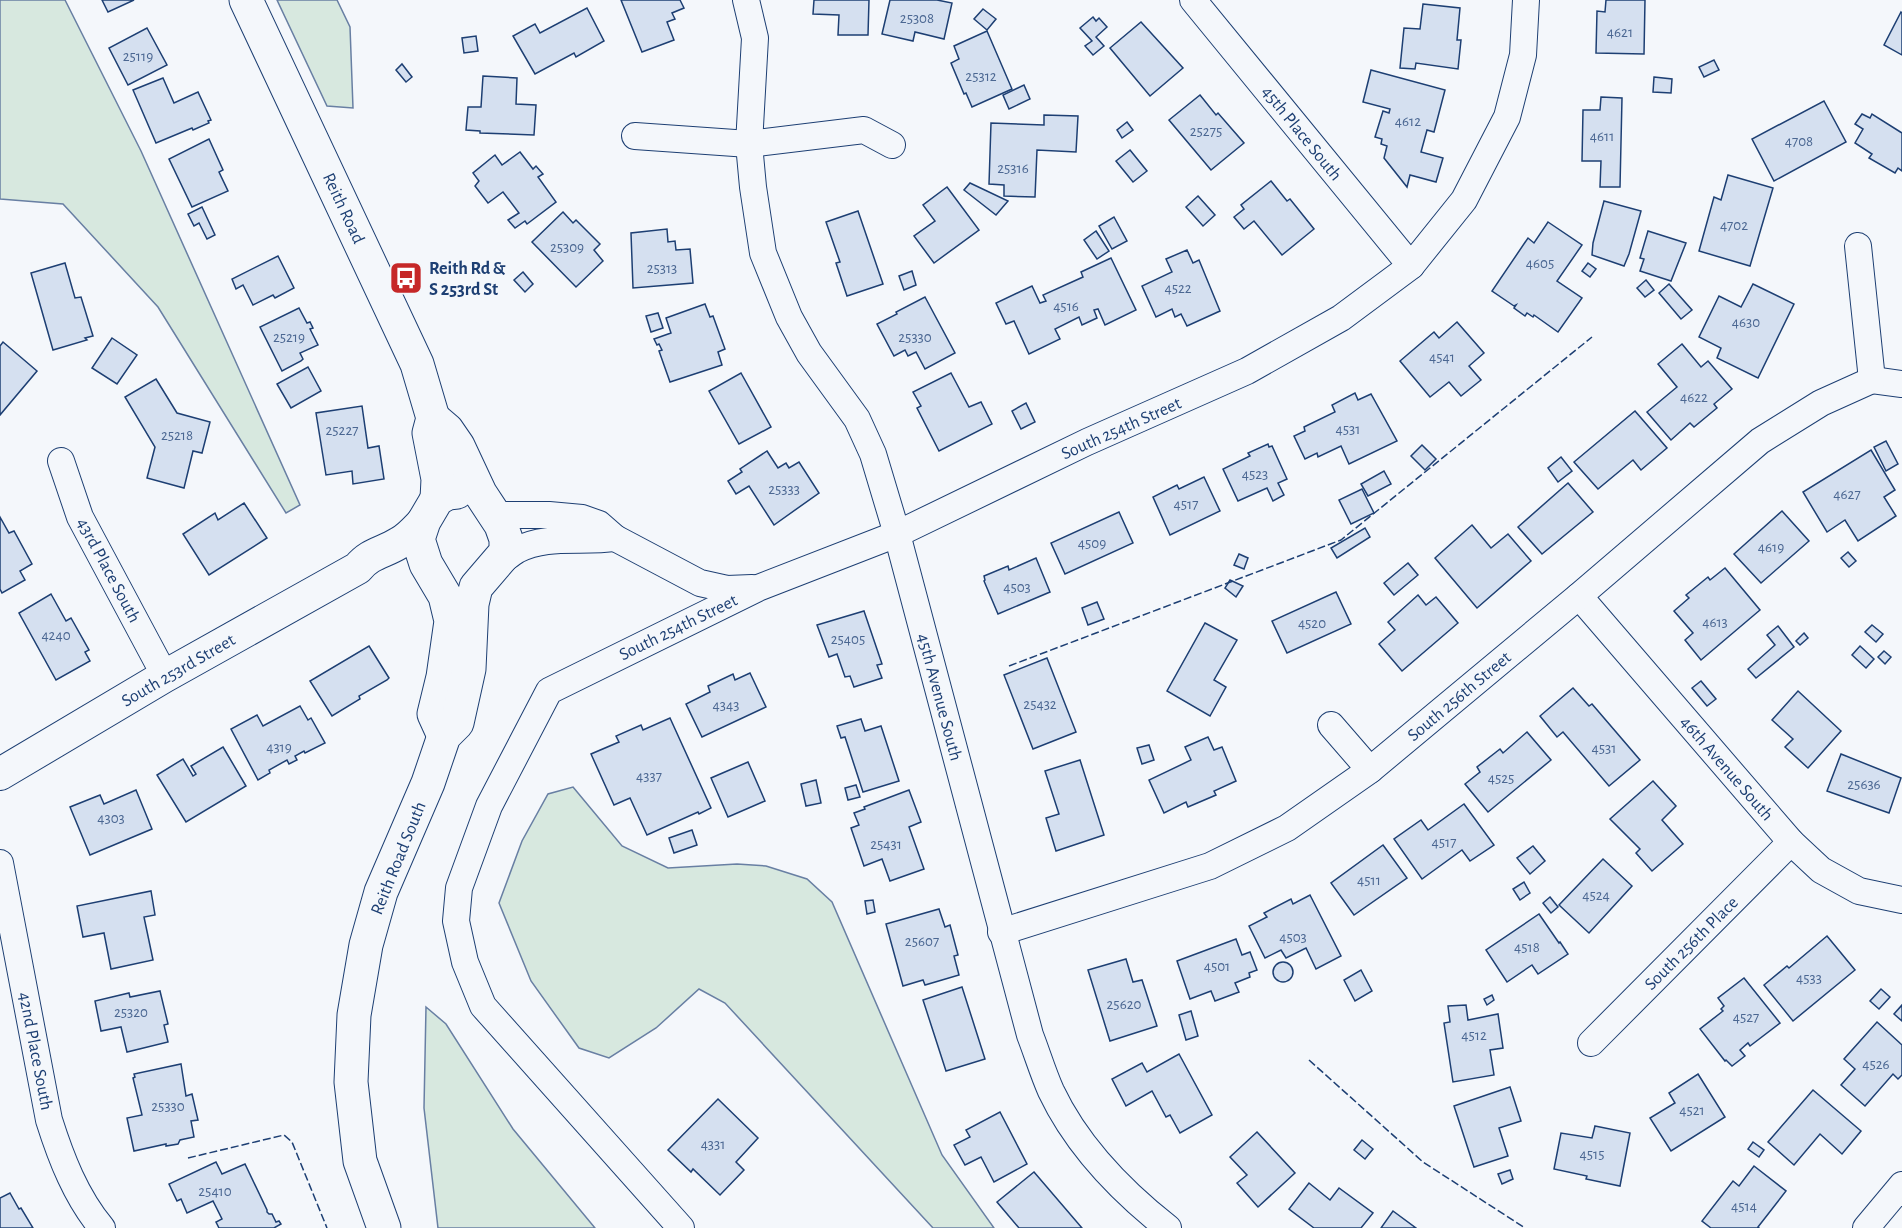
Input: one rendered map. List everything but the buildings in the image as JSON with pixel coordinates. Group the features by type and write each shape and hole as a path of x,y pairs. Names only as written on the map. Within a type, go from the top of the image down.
{"main road":[{"name":"Reith Road","path":"246,0 417,364 434,418 447,430 458,446 489,508"},
{"name":"Reith Road","path":"430,510 438,479 429,433 434,418"},
{"path":"444,736 434,714 443,677 451,621 445,596 424,559 418,539 430,510 448,493 466,491 489,508"},
{"name":"Reith Road South","path":"384,1228 360,1161 351,1082 354,1015 366,945 381,892 428,783 444,736 457,723 463,703 469,669 472,604 476,587 506,552 506,539 501,525 489,508"},
{"path":"433,574 443,583 453,587 471,584 490,571"}],"street":[{"name":"45th Avenue South","path":"746,0 755,38 749,144 763,253 789,317 809,353 856,419 873,454 897,534 1030,1035 1051,1092 1082,1143 1135,1202 1168,1228"},
{"name":"45th Place South","path":"1192,0 1411,266"},
{"name":"South 254th Street","path":"681,1228 483,1006 465,962 456,921 459,888 489,806 549,691 758,588 897,534 1087,442 1247,371 1341,318 1411,266 1464,200 1507,117 1523,55 1526,0"},
{"path":"635,136 749,144 864,130 892,145"},
{"path":"1858,246 1872,380 1902,384"},
{"name":"South 256th Street","path":"1001,932 1210,866 1287,828 1370,770 1760,441 1821,403 1872,380"},
{"name":"43rd Place South","path":"62,461 80,517 165,676"},
{"path":"489,508 501,515 582,518 599,524 615,538 700,583 727,589 758,588"},
{"name":"South 253rd Street","path":"0,774 165,676 358,568 366,557 388,549 407,538 430,510"},
{"path":"490,571 517,550 541,541 569,539 596,541 615,538"},
{"name":"South 253rd Street","path":"358,568 370,570 414,566 433,574"},
{"name":"46th Avenue South","path":"1579,596 1791,842 1821,870 1859,891 1902,900"},
{"path":"1331,725 1370,770"},
{"name":"South 256th Place","path":"1591,1043 1791,842"},
{"name":"42nd Place South","path":"0,863 49,1120 60,1154 76,1189 102,1228"},
{"path":"1866,1228 1902,1185"}],"shaded area":[{"path":"0,0 65,0 141,151 300,505 286,513 158,307 63,204 0,199"},
{"path":"277,0 337,0 350,27 353,108 327,106"},
{"path":"573,787 622,846 668,868 737,864 766,866 807,879 832,902 942,1155 994,1228 933,1228 725,1003 699,989 656,1028 609,1058 579,1048 531,981 499,903 522,841 548,794"},
{"path":"426,1007 446,1024 513,1129 595,1228 438,1228 424,1108"}],"fence":[{"path":"1009,666 1341,540 1592,337"},
{"path":"1309,1060 1423,1162 1525,1228"},
{"path":"188,1158 284,1135 292,1142 327,1228"}],"place":[{"name":"Reith Rd & S 253rd St","path":"406,278"}]}
